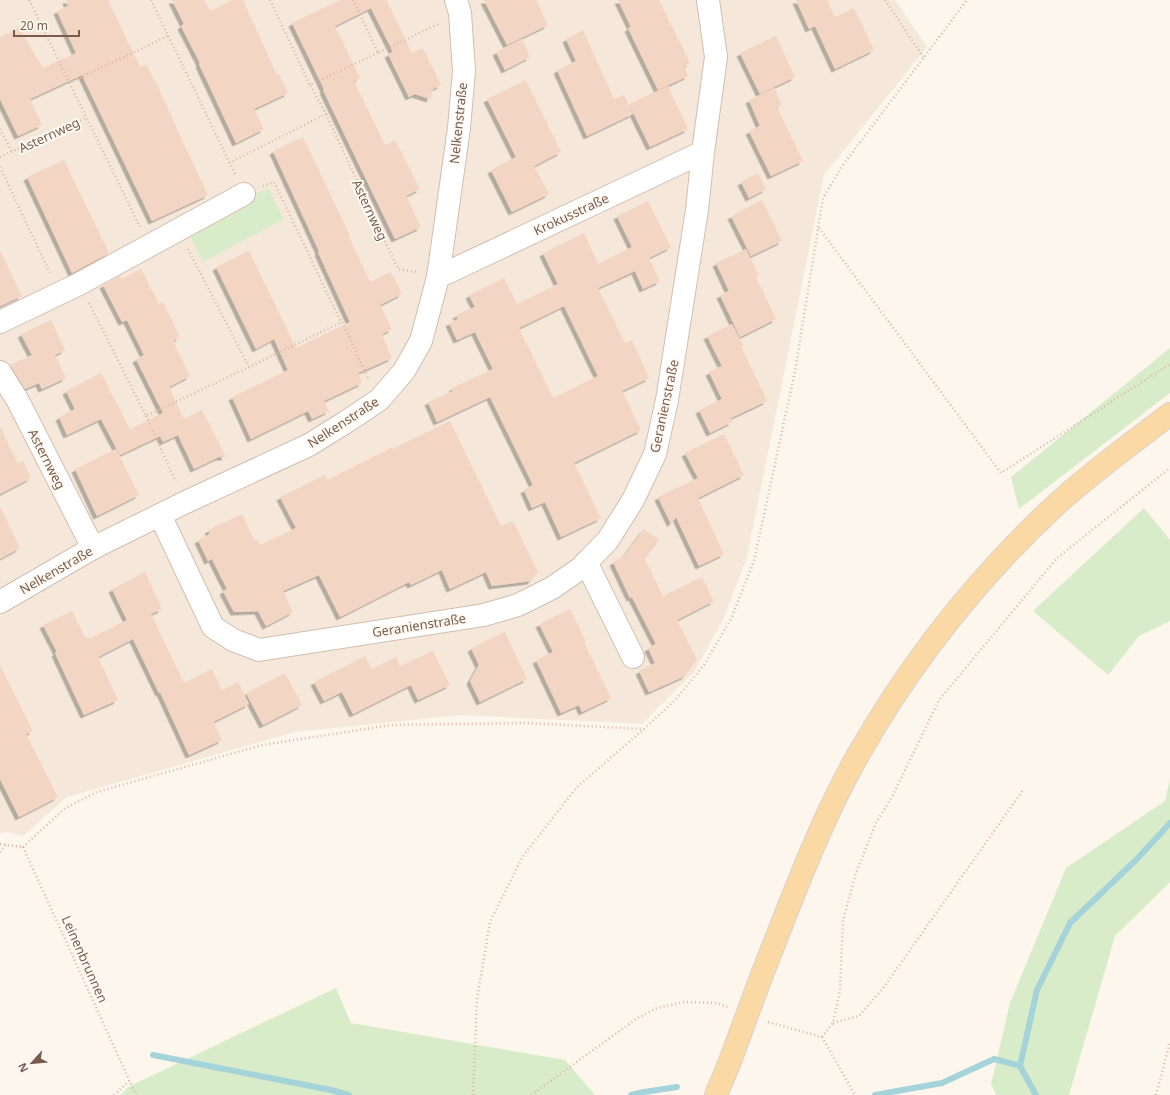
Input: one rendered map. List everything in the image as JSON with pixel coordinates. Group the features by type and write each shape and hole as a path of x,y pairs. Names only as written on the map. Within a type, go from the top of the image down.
{"main road":[{"path":"716,1095 792,897 839,791 885,711 919,659 946,623 975,589 1032,528 1058,503 1170,414"}],"street":[{"name":"Geranienstraße","path":"160,515 213,627 233,640 259,650 484,615 518,605 552,588 581,568 608,540 633,500 655,454 667,400 697,210 716,57 708,0"},
{"name":"Nelkenstraße","path":"0,602 93,548 186,502 309,445 379,400 404,371 421,341 438,277 459,128 464,71 458,6"},
{"name":"Krokusstraße","path":"438,277 703,152"},
{"path":"0,322 60,294 150,247 244,194"},
{"name":"Asternweg","path":"0,372 18,401 93,548"},
{"path":"586,562 633,657"}],"path":[{"name":"Asternweg","path":"29,0 150,247"},
{"path":"151,0 244,194 274,182 379,400"},
{"name":"Asternweg","path":"270,0 310,85 326,114 398,268 438,277"},
{"path":"353,0 378,53"},
{"path":"885,0 924,58"},
{"path":"473,1095 478,999 490,922 523,856 577,787 675,700 704,665 731,619 754,561 795,372 823,198 843,165 967,0"},
{"path":"310,85 378,53 458,6"},
{"path":"69,83 168,36"},
{"path":"229,163 326,114"},
{"name":"Asternweg","path":"0,157 86,118"},
{"name":"Asternweg","path":"0,128 12,152"},
{"path":"0,167 60,294"},
{"path":"818,228 1001,473 1170,364"},
{"path":"178,230 249,367"},
{"path":"79,284 146,416 186,502"},
{"path":"146,416 342,322"},
{"path":"822,1037 834,1023 840,991 843,920 856,872 876,823 893,795 939,700 1057,558 1170,468"},
{"path":"0,844 23,847 65,808 97,792 262,745 391,725 526,722 644,729"},
{"path":"834,1023 859,1016 884,987 1023,790"},
{"path":"0,852 6,845"},
{"name":"Leinenbrunnen","path":"23,847 136,1095"},
{"path":"531,1095 636,1019 657,1008 684,1002 716,1003 730,1008"},
{"path":"766,1021 822,1037 854,1093"},
{"path":"1156,1095 1170,1042"},
{"path":"114,1095 129,1081"}],"shaded area":[{"path":"0,0 895,0 927,47 824,175 747,557 724,618 694,672 642,724 461,715 295,732 67,797 23,836 8,832 0,833"}],"green space":[{"path":"268,188 284,219 203,262 187,230"},
{"path":"1170,348 1170,393 1019,509 1011,477"},
{"path":"1144,508 1170,540 1170,621 1139,636 1108,675 1033,611"},
{"path":"1170,779 1170,882 1115,936 1069,1095 996,1095 991,1084 1010,1003 1066,868 1165,801"},
{"path":"336,988 351,1023 565,1060 595,1095 121,1095 128,1087"}],"building":[{"path":"66,0 108,0 140,67 146,64 156,82 208,195 152,221 82,75 30,99 42,125 18,136 0,99 0,37 19,28 43,68 76,53 57,11 68,6"},
{"path":"172,0 204,0 210,11 233,0 243,0 277,75 279,74 288,93 254,109 264,129 236,143 199,64 200,63 181,26 184,24"},
{"path":"340,0 388,0 387,1 412,53 423,48 441,85 433,89 430,99 415,94 409,97 388,54 393,52 371,8 335,26 360,78 354,81 385,145 395,140 420,189 406,196 421,227 395,239 292,23"},
{"path":"484,0 536,0 548,25 507,45"},
{"path":"618,0 659,0 690,63 684,66 688,76 658,90 628,28 631,27"},
{"path":"796,0 827,0 835,17 854,8 874,50 835,69 815,26 809,29"},
{"path":"583,30 614,99 624,95 633,114 587,136 557,70 576,61 566,39"},
{"path":"776,36 795,77 760,94 740,53"},
{"path":"522,39 530,57 505,70 496,52"},
{"path":"526,80 561,152 534,166 549,194 512,212 491,170 516,157 487,99"},
{"path":"668,86 688,129 650,147 629,104"},
{"path":"774,88 782,105 777,107 803,161 771,176 749,131 760,126 749,100"},
{"path":"303,137 370,282 391,272 402,294 380,305 392,329 382,334 392,358 358,373 362,383 324,401 329,411 312,419 308,411 251,439 232,397 288,370 274,339 256,349 216,267 249,251 296,348 350,322 273,151"},
{"path":"64,160 109,253 72,273 27,177"},
{"path":"758,173 766,189 749,198 741,182"},
{"path":"762,200 782,241 751,256 731,216"},
{"path":"648,201 671,247 649,258 660,281 643,289 635,271 598,288 625,343 632,340 649,378 622,391 641,430 574,463 601,518 561,537 545,502 532,508 524,490 533,485 490,397 437,422 428,402 453,391 452,388 493,369 475,332 457,340 449,323 458,319 456,315 475,307 469,295 504,278 517,304 558,284 543,253 584,233 598,264 632,247 617,216","holes":["564,306 598,376 553,398 519,328"]},
{"path":"746,249 759,276 756,277 776,319 740,337 720,295 729,291 716,263"},
{"path":"0,251 22,296 0,306"},
{"path":"141,269 159,304 163,302 180,337 173,341 190,376 169,387 184,419 202,410 226,457 219,457 194,469 178,435 163,442 160,436 120,455 101,419 67,435 59,417 75,409 66,391 101,373 130,429 163,413 136,359 144,355 127,320 122,322 103,285 120,276 122,279"},
{"path":"51,320 65,350 55,355 66,378 42,389 39,383 25,389 10,365 32,355 21,334"},
{"path":"732,324 743,345 741,346 767,401 731,418 732,422 710,433 699,410 722,399 709,372 722,366 707,336"},
{"path":"450,421 501,526 513,521 538,572 531,581 492,586 486,572 450,589 442,570 411,585 409,582 340,617 319,575 283,591 293,612 266,626 258,611 234,612 223,591 227,589 212,559 208,561 198,540 210,534 208,530 242,514 254,540 256,539 260,545 296,528 280,497 325,475 327,480"},
{"path":"0,426 18,464 23,461 31,478 0,494"},
{"path":"724,434 744,475 698,498 724,554 699,566 676,517 671,524 658,497 698,478 685,453"},
{"path":"116,449 139,495 97,516 75,469"},
{"path":"0,507 20,548 0,559"},
{"path":"644,529 659,540 645,559 663,596 702,577 714,601 677,620 697,660 685,676 649,692 639,671 655,663 648,648 656,644 632,597 630,598 613,562 624,556"},
{"path":"145,572 162,609 151,614 184,683 212,669 222,690 238,682 249,704 213,722 222,740 189,755 160,692 159,693 133,639 98,657 118,700 84,715 55,653 57,652 43,625 72,611 86,639 88,637 89,639 127,620 112,589"},
{"path":"570,609 611,698 582,712 579,705 561,713 536,660 553,652 539,624"},
{"path":"505,632 527,679 480,702 470,681 479,665 471,648"},
{"path":"433,651 450,685 418,700 411,685 353,714 342,692 324,701 314,682 365,656 372,669 396,657 400,666"},
{"path":"0,665 33,731 26,734 58,797 19,817 0,779"},
{"path":"285,673 302,705 263,725 246,693"}],"waterway":[{"path":"1036,1095 1020,1066 1037,990 1070,923 1137,859 1170,823"},
{"path":"153,1055 331,1090 349,1095"},
{"path":"875,1095 942,1083 994,1059 1020,1066"},
{"path":"631,1095 677,1087"}]}
